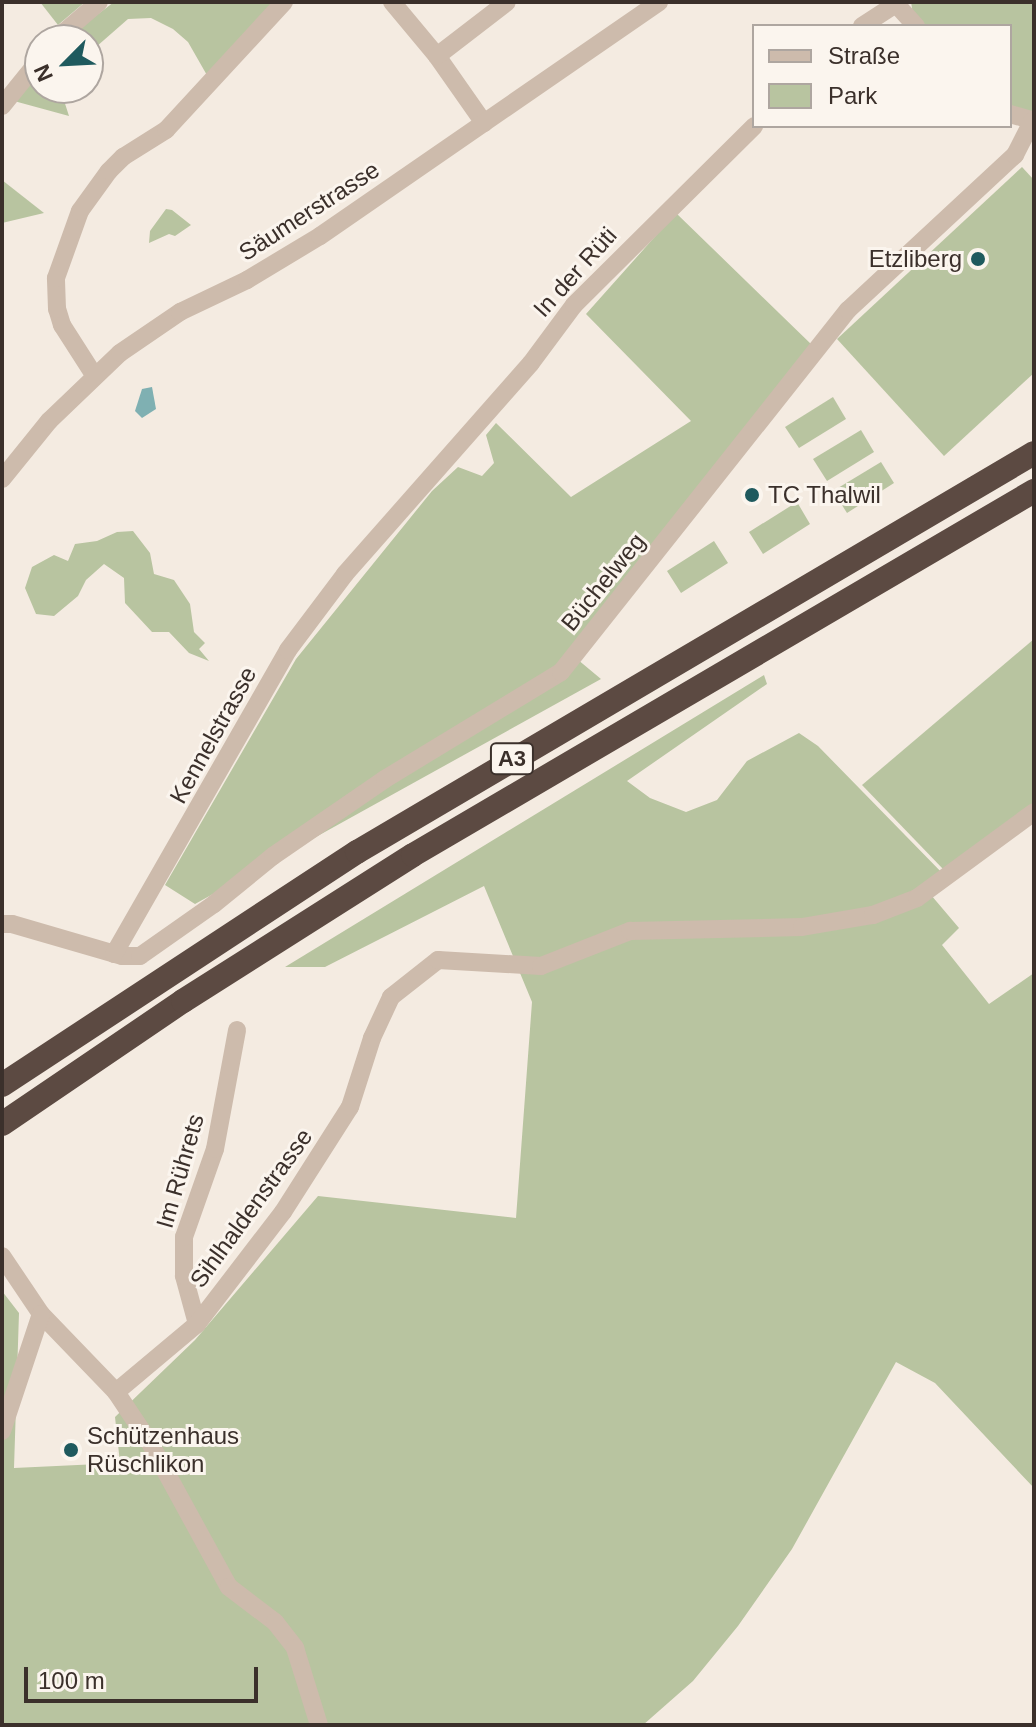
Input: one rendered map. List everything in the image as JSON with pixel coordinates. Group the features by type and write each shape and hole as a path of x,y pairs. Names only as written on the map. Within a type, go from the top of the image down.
{"highway":[{"name":"A3","path":"2,1085 357,852 1034,453"},
{"name":"A3","path":"2,1124 183,1001 413,855 1034,491"}],"street":[{"path":"74,24 99,2"},
{"path":"94,375 62,325 57,309 56,278 80,211 109,171 166,130 284,2"},
{"path":"392,2 437,56 484,123"},
{"path":"437,56 507,2"},
{"name":"Säumerstrasse","path":"2,479 49,421 94,375 152,330 279,262 659,2"},
{"path":"865,24 896,3 914,24"},
{"path":"2,106 24,79"},
{"path":"1012,115 1033,121"},
{"name":"Büchelweg","path":"114,954 131,958 140,956 214,904 273,856 385,779 561,672 848,310 1015,155 1033,121"},
{"name":"In der Rüti","path":"367,549 531,363 574,305 752,128"},
{"name":"Kennelstrasse","path":"114,954 288,650 367,549"},
{"name":"Sihlhaldenstrasse","path":"116,1392 197,1324 283,1212 350,1107 372,1038 391,997 438,960 541,966 630,931 802,927 873,915 917,898 1034,812"},
{"path":"2,924 12,924 114,954"},
{"name":"Im Rührets","path":"197,1324 184,1276 184,1237 215,1149 237,1030"},
{"path":"2,1256 41,1314 116,1392 150,1443 229,1587 275,1622 295,1648 319,1725"},
{"path":"2,1431 41,1314"}],"green space":[{"path":"40,2 85,2 59,24"},
{"path":"114,2 278,2 208,77 188,42 173,29 151,18 128,19 104,40 104,24 85,24"},
{"path":"911,2 1034,2 1034,115 1012,110 1012,24 922,24 913,14"},
{"path":"24,88 24,104 14,101"},
{"path":"25,104 65,104 69,116"},
{"name":"Etzliberg","path":"1022,167 1034,180 1034,373 944,456 837,339"},
{"path":"2,180 44,213 2,223"},
{"path":"166,209 191,225 175,236 169,234 149,243 150,231"},
{"path":"676,213 813,346 571,654 601,679 195,904 165,885 296,659 432,491 458,467 482,476 494,463 486,435 496,423 571,497 691,421 586,314"},
{"path":"833,397 846,419 799,448 785,427"},
{"path":"861,430 874,452 827,481 813,459"},
{"path":"881,462 894,483 847,513 833,491"},
{"path":"797,502 810,524 763,554 749,532"},
{"path":"133,531 150,553 154,574 174,580 190,604 194,632 205,643 199,649 209,661 189,653 169,632 152,632 125,603 124,578 104,564 86,580 78,596 54,616 36,614 25,588 32,567 54,555 68,561 75,544 97,541 117,532"},
{"path":"714,541 728,563 681,593 667,571"},
{"path":"1034,639 1034,807 943,869 862,785"},
{"path":"764,675 767,684 627,781 650,798 686,812 717,800 747,761 799,733 818,746 948,879 931,895 959,928 942,945 989,1004 1034,973 1034,1488 935,1383 896,1362 792,1549 738,1626 693,1681 643,1725 2,1725 2,1291 19,1313 14,1468 120,1463 115,1417 195,1340 318,1196 516,1218 532,1002 484,886 325,967 285,967"}],"water":[{"path":"152,387 156,409 142,418 135,411 142,389"}],"place":[{"name":"Etzliberg","path":"978,259"},
{"name":"TC Thalwil","path":"752,495"},
{"name":"Schützenhaus Rüschlikon","path":"71,1450"}]}
